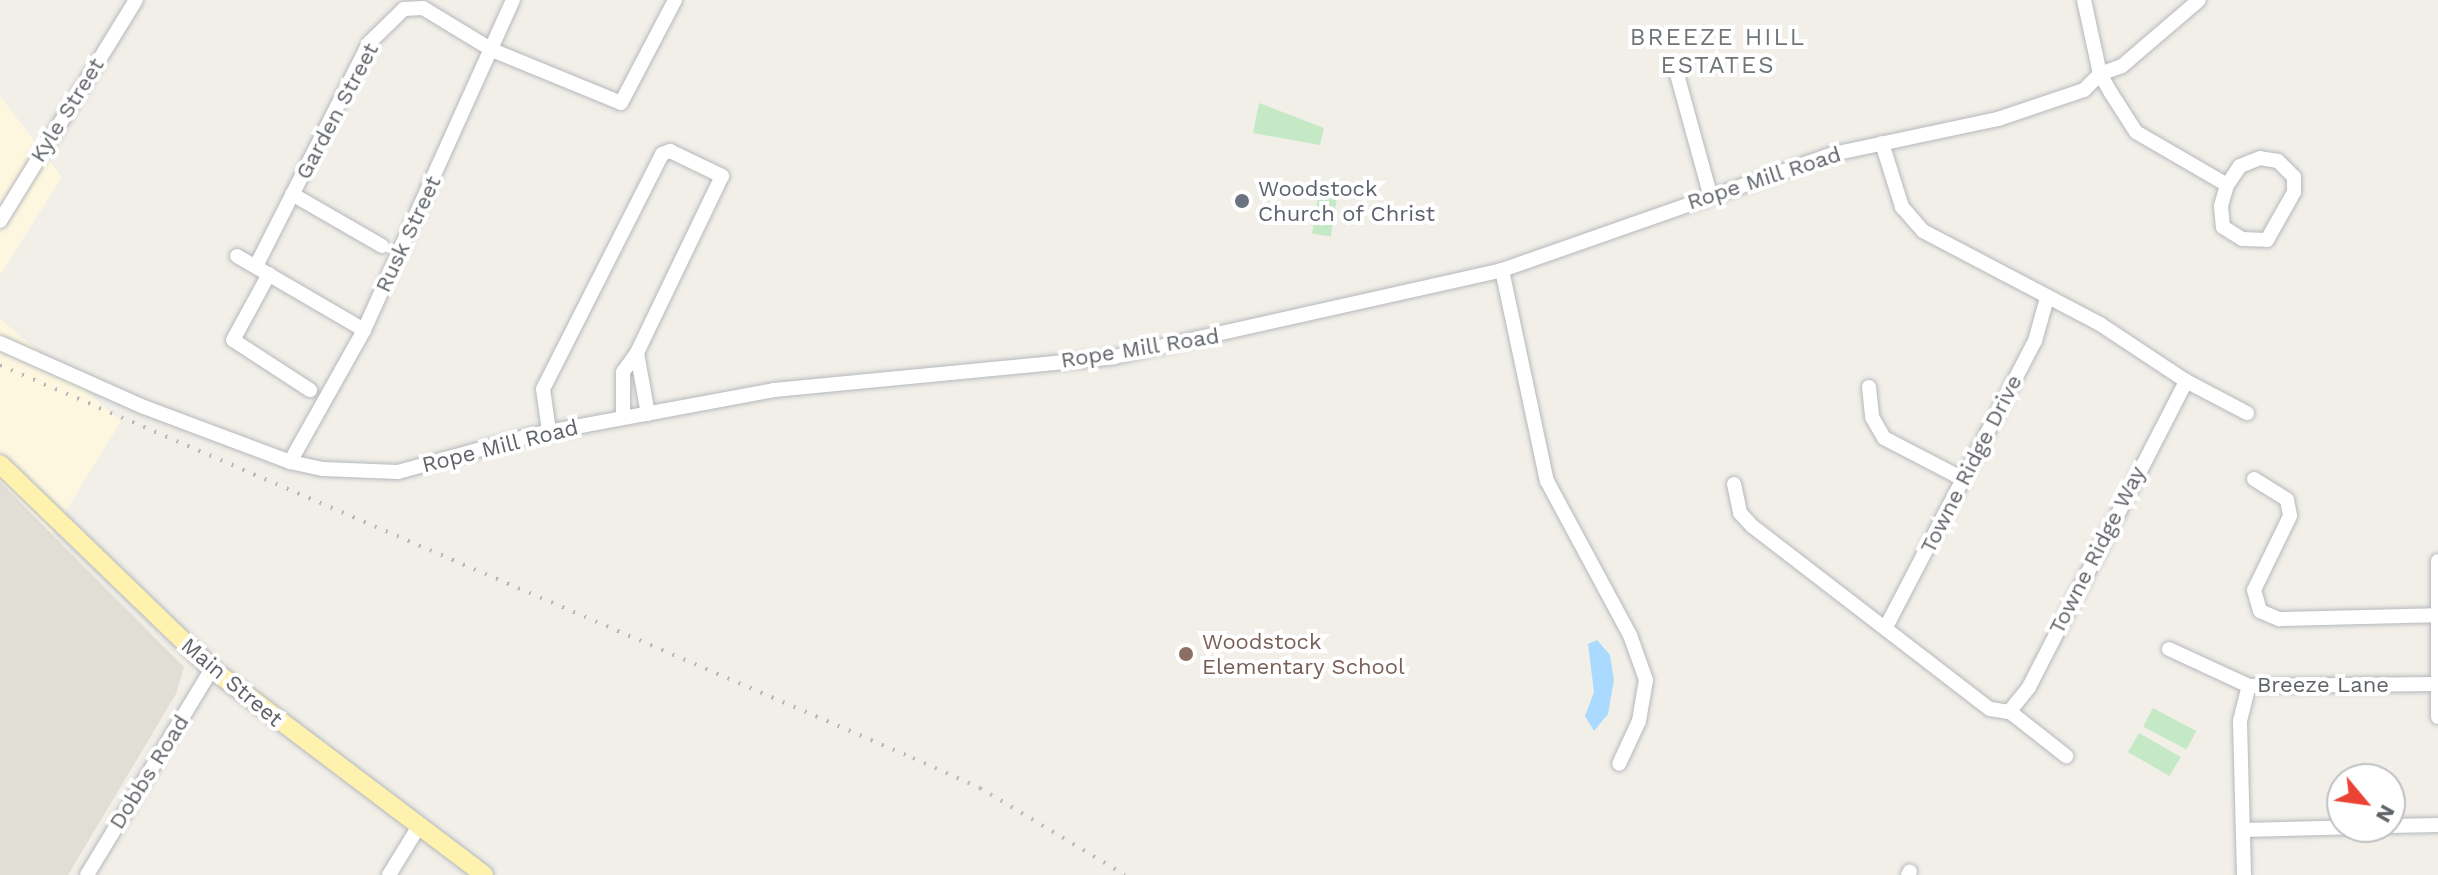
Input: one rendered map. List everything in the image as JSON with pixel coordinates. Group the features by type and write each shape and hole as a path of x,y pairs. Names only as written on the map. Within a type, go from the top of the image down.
{"main road":[{"name":"Main Street","path":"0,464 212,669 484,875"}],"street":[{"name":"Kyle Street","path":"0,221 136,0"},
{"name":"Rusk Street","path":"290,462 364,330 513,0"},
{"name":"Garden Street","path":"256,266 369,43 404,9 423,8 492,50 621,103 675,0"},
{"path":"2084,0 2100,74 2136,132 2227,185"},
{"name":"Rope Mill Road","path":"0,343 144,407 290,462 323,469 398,472 549,431 774,390 1114,357 1502,270 1710,194 1882,143 1998,119 2084,90 2100,74 2122,66 2199,0"},
{"path":"1675,67 1710,194"},
{"path":"1882,143 1897,197 1913,222 1945,246 2100,324 2186,381 2247,413"},
{"path":"549,431 543,389 662,154 670,151 722,176 637,353 623,372 623,417"},
{"path":"2260,158 2278,161 2294,177 2294,192 2267,240 2242,239 2223,227 2221,206 2227,185 2240,166 2260,158"},
{"path":"292,194 382,246"},
{"path":"237,256 364,330"},
{"path":"1502,270 1547,481 1630,635 1646,680 1639,721 1619,764"},
{"path":"269,274 233,340 310,390"},
{"name":"Towne Ridge Drive","path":"1886,627 2035,341 2047,298"},
{"path":"637,353 648,414"},
{"name":"Towne Ridge Way","path":"2009,711 2029,687 2186,381"},
{"path":"1869,387 1872,417 1884,438 1963,479"},
{"path":"2254,479 2287,500 2290,516 2254,590 2260,611 2279,619 2437,615"},
{"path":"1734,484 1740,513 1752,526 1990,709 2009,711 2066,756"},
{"path":"2438,561 2438,717"},
{"name":"Breeze Lane","path":"2169,649 2249,686 2437,684"},
{"name":"Dobbs Road","path":"87,875 212,669"},
{"path":"2244,875 2240,721 2249,686"},
{"path":"2406,826 2438,825"},
{"path":"389,875 419,826"},
{"path":"2243,830 2326,828"}],"shaded area":[{"path":"0,96 62,177 0,275"},
{"path":"0,319 121,421 52,534 0,481"},
{"path":"0,482 184,667 176,694 68,875 0,875"}],"green space":[{"path":"1259,103 1324,128 1320,145 1253,133"},
{"path":"1318,196 1337,199 1331,237 1312,234"},
{"path":"2153,708 2196,731 2186,750 2143,727"},
{"path":"2139,733 2181,757 2170,776 2128,752"}],"water":[{"path":"1597,640 1610,655 1614,680 1608,714 1594,731 1585,716 1594,692 1588,644"}],"railway":[{"path":"0,365 980,788 1125,875"}],"place":[{"name":"Woodstock Church of Christ","path":"1242,201"},
{"name":"Woodstock Elementary School","path":"1186,654"}],"district":[{"name":"BREEZE HILL ESTATES","path":"1718,52"}]}
